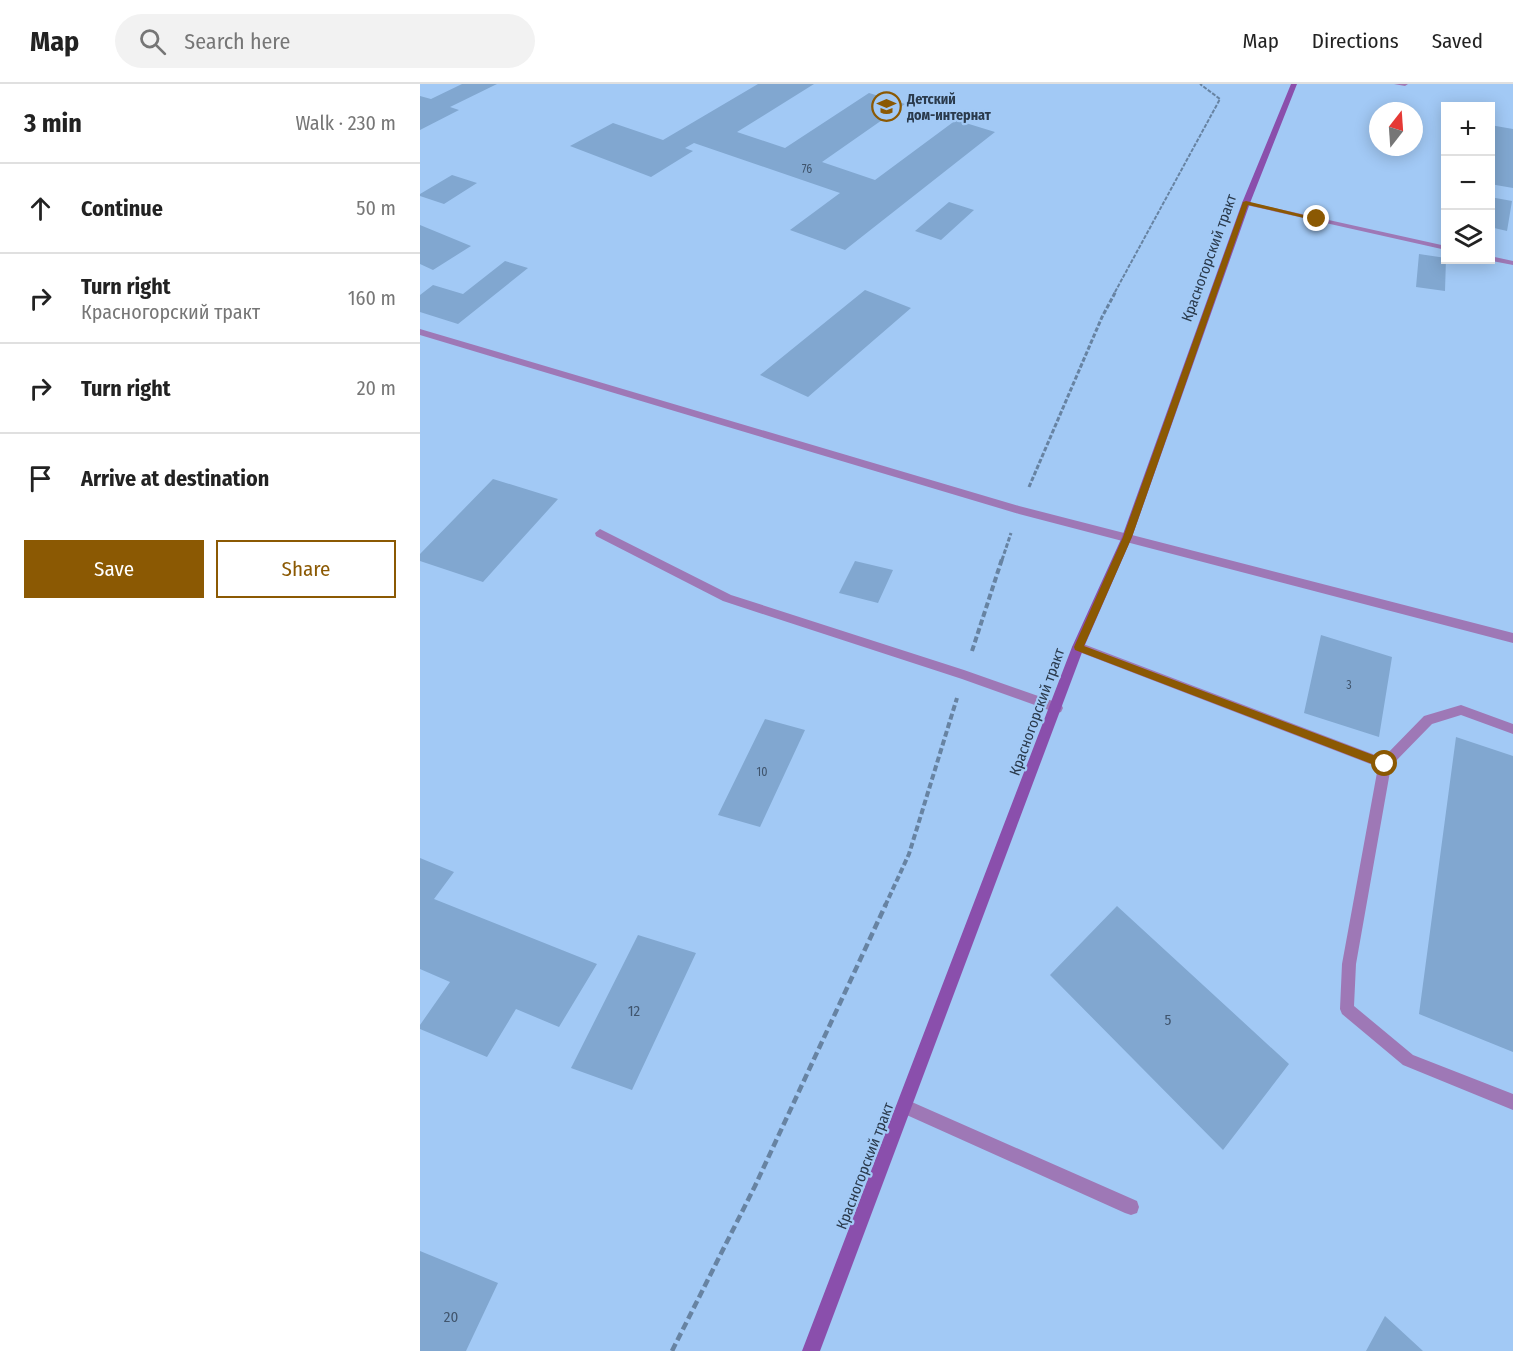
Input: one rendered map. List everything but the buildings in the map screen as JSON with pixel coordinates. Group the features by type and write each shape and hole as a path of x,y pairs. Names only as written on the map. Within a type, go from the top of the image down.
{"main road":[{"name":"Красногорский тракт","path":"811,1351 1057,708 1078,647 1127,537 1246,202 1294,84"}],"lane":[{"path":"1397,84 1405,84"},
{"path":"1246,202 1441,247"},
{"path":"1495,259 1513,263"},
{"path":"420,332 1019,510 1513,638"},
{"path":"600,533 727,598 964,675 1057,708"},
{"path":"1078,647 1385,764"},
{"path":"1513,729 1461,710 1428,720 1385,764 1349,964 1347,1009 1408,1060 1513,1102"},
{"path":"905,1107 1131,1207"}],"path":[{"path":"672,1351 755,1186 909,854 964,675 1019,510 1102,317 1220,99 1200,84"}],"place":[{"name":"Детский дом-интернат","path":"886,107"}],"route":[{"path":"1317,219 1246,202 1127,537 1078,647 1385,764"}]}
